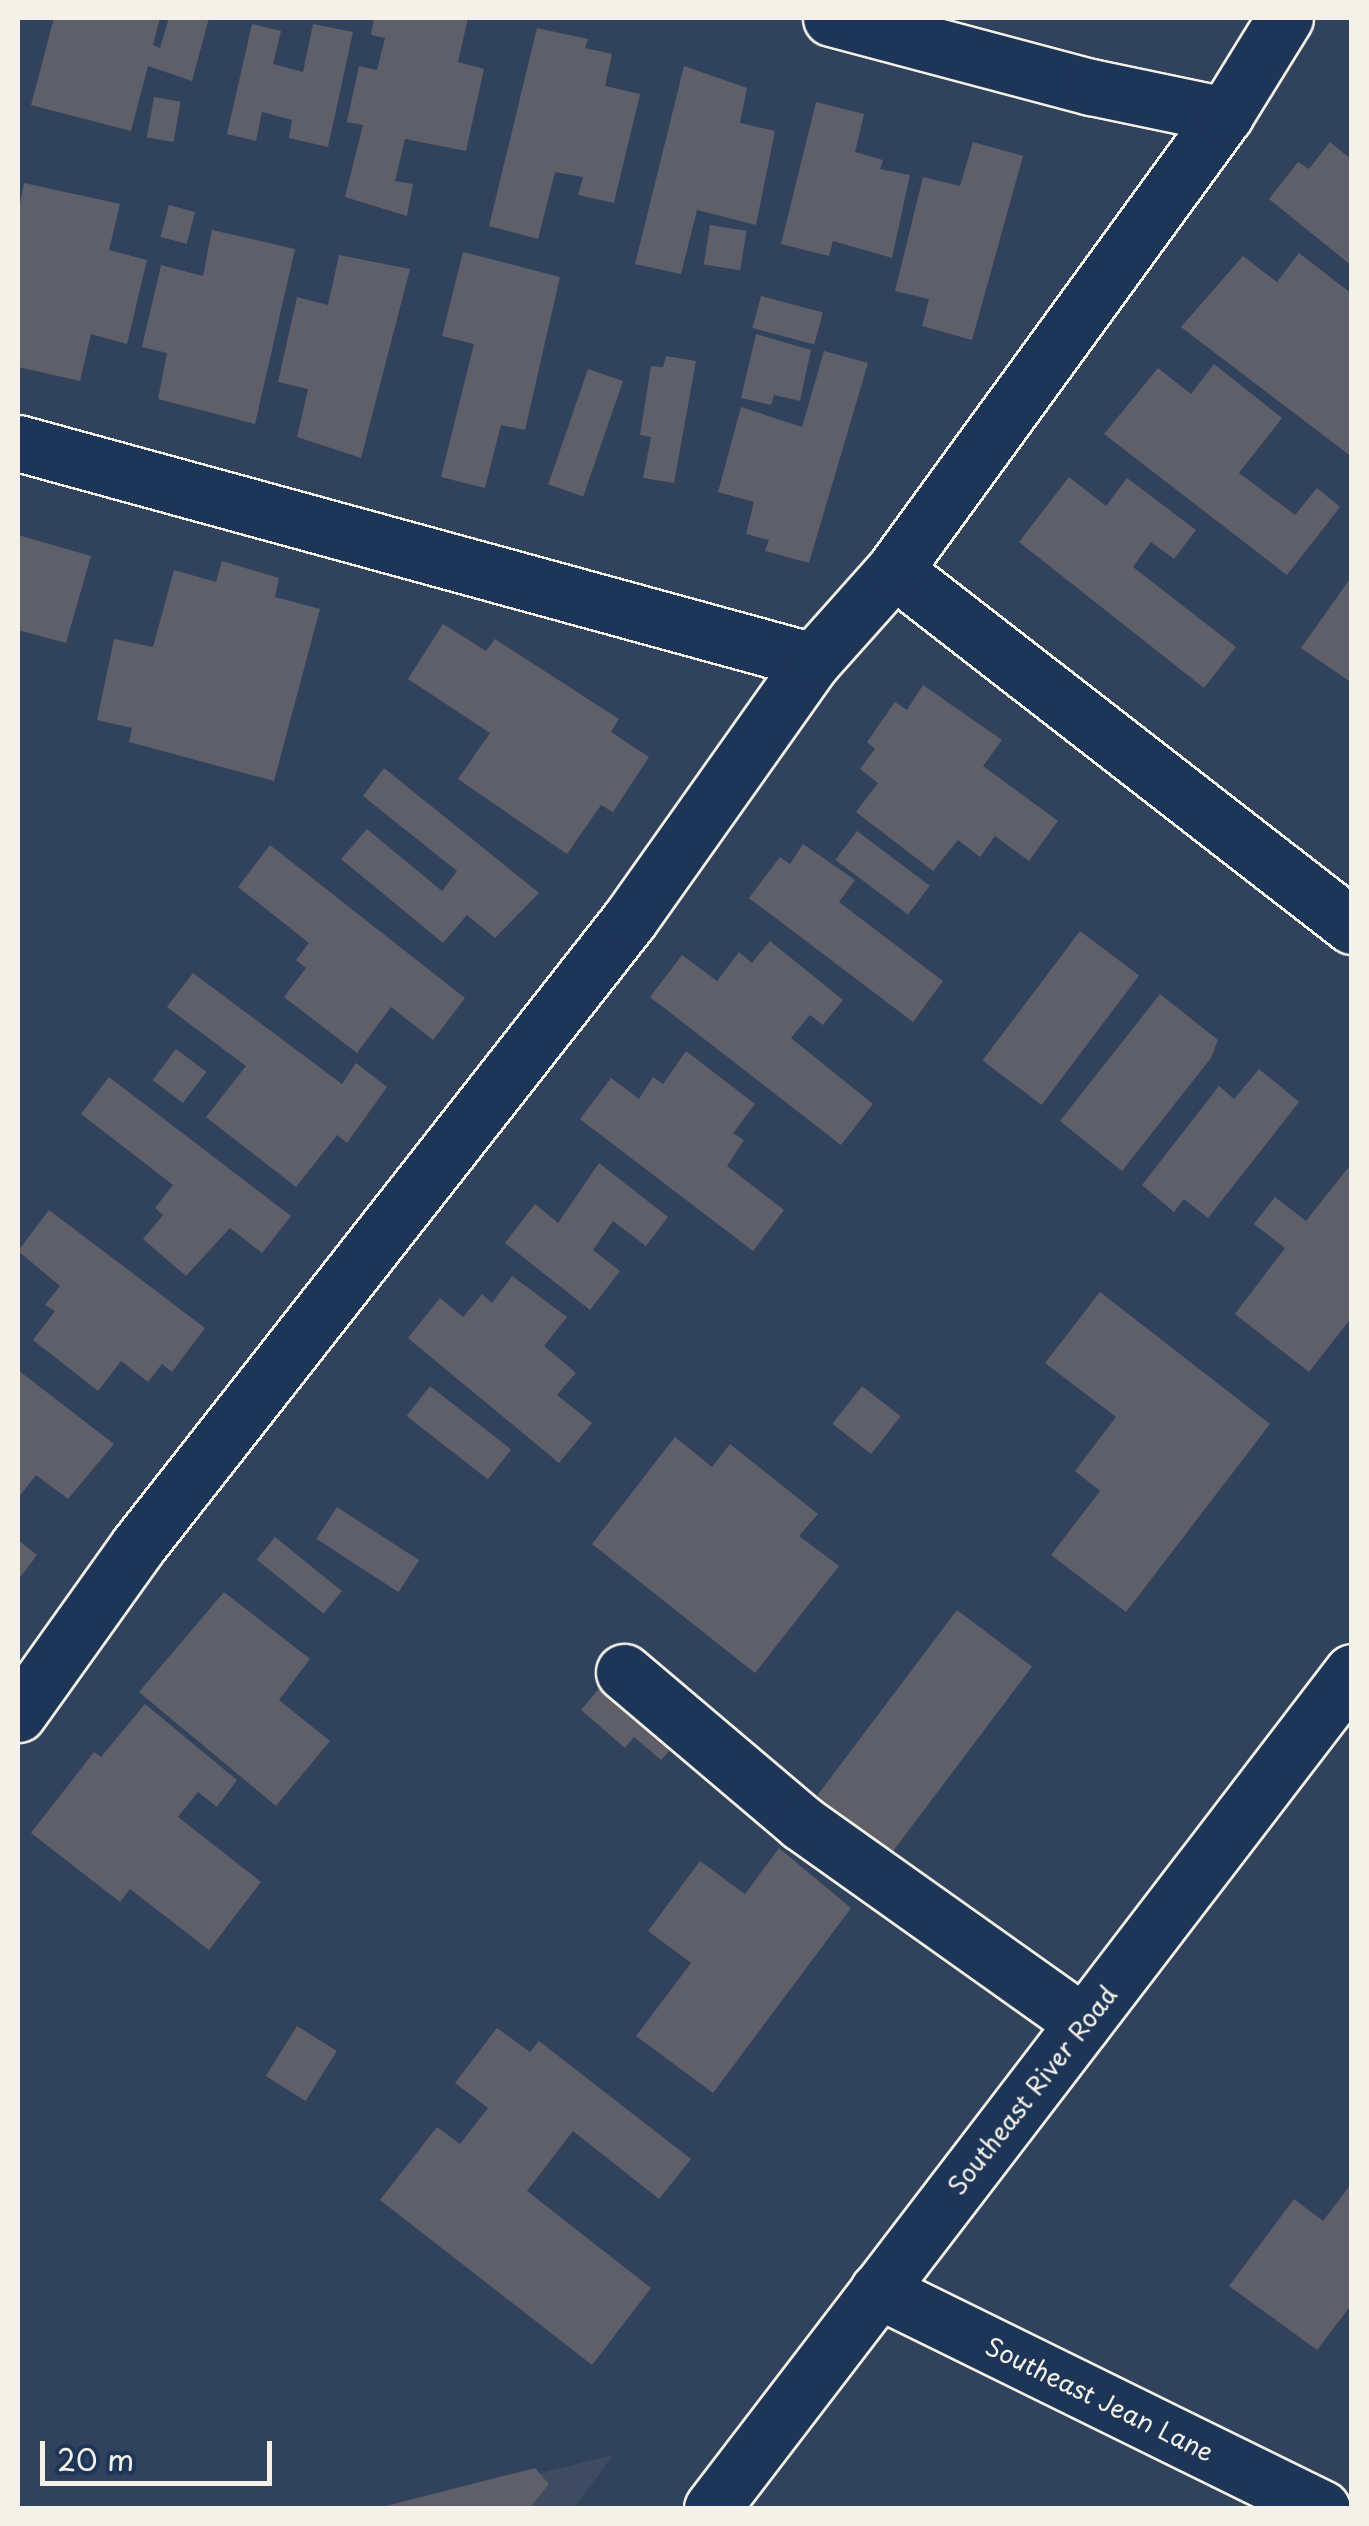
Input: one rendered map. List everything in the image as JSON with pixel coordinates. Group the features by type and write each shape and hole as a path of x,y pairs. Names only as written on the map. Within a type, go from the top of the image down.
{"main road":[{"path":"831,18 1091,87 1225,115"},
{"path":"18,1714 137,1547 630,919 814,661 894,570 1225,115 1285,18"},
{"path":"18,443 814,661"},
{"path":"894,570 1352,926"},
{"path":"624,1672 802,1823 1083,2024"},
{"name":"Southeast River Road","path":"712,2508 1352,1672"},
{"name":"Southeast Jean Lane","path":"878,2290 1322,2508"}],"shaded area":[{"path":"613,2455 574,2508 402,2508"}],"building":[{"path":"54,18 160,18 153,45 160,48 169,18 209,18 192,81 148,66 131,131 31,105"},
{"path":"374,18 468,18 458,62 484,69 466,151 405,139 395,181 413,184 407,216 345,197 363,125 347,122 359,66 377,70 385,38 371,35"},
{"path":"252,24 281,31 273,64 303,72 313,24 353,32 328,147 289,138 292,120 262,112 256,141 227,134"},
{"path":"537,28 588,39 585,48 612,54 605,86 640,94 614,203 578,195 583,177 555,172 538,239 489,226"},
{"path":"684,66 747,88 740,123 775,131 756,225 697,210 681,274 635,264"},
{"path":"154,97 181,102 173,142 147,137"},
{"path":"816,102 864,114 855,152 883,160 880,169 910,175 892,258 833,241 829,256 781,244"},
{"path":"973,142 1023,156 972,340 922,326 929,299 895,291 923,177 960,186"},
{"path":"1330,142 1352,160 1352,266 1269,199 1298,162 1309,169"},
{"path":"24,183 120,204 109,250 147,260 127,344 91,334 80,381 18,367 18,214"},
{"path":"169,205 195,212 187,244 160,237"},
{"path":"710,225 747,231 740,270 704,265"},
{"path":"212,230 295,249 255,424 158,399 167,353 142,347 161,265 203,276"},
{"path":"463,252 560,277 525,430 501,425 485,488 441,477 474,344 442,336"},
{"path":"1299,253 1352,294 1352,457 1181,327 1243,256 1277,282"},
{"path":"339,255 410,269 361,458 297,437 308,389 278,382 297,297 328,305"},
{"path":"761,296 823,313 814,344 752,328"},
{"path":"756,334 811,350 800,401 774,395 771,405 741,398"},
{"path":"824,351 868,363 809,563 765,551 769,540 746,534 754,502 718,492 741,407 802,427"},
{"path":"666,356 696,361 674,483 643,478 651,437 640,435 651,366 663,367"},
{"path":"1214,364 1282,418 1239,473 1295,515 1317,488 1340,507 1287,575 1104,434 1158,368 1191,394"},
{"path":"588,369 623,381 583,496 548,484"},
{"path":"1069,477 1106,506 1127,478 1196,530 1174,559 1151,542 1133,567 1236,647 1204,688 1019,542"},
{"path":"18,535 91,556 66,643 18,630"},
{"path":"222,561 279,578 275,597 320,609 274,781 129,742 132,728 97,720 114,639 153,647 174,570 216,582"},
{"path":"1352,576 1352,683 1301,648"},
{"path":"443,624 486,651 495,639 619,719 611,732 649,757 613,812 601,805 567,854 458,779 490,733 408,679"},
{"path":"923,685 1002,740 983,766 1058,821 1029,861 995,836 980,857 958,840 933,871 856,812 878,783 860,769 875,749 867,742 895,702 907,710"},
{"path":"384,768 539,893 495,938 467,915 443,943 341,859 367,829 442,891 457,871 363,796"},
{"path":"857,831 930,886 908,915 835,860"},
{"path":"803,844 855,880 839,902 943,981 913,1022 749,898 780,857 790,864"},
{"path":"270,845 465,998 433,1040 391,1007 357,1053 284,997 306,968 296,960 309,943 238,887"},
{"path":"1080,931 1139,976 1042,1105 983,1060"},
{"path":"770,941 843,1000 823,1025 810,1015 791,1038 873,1104 841,1145 650,997 682,955 717,981 739,952 752,963"},
{"path":"193,973 342,1084 356,1063 387,1087 347,1143 337,1135 296,1187 206,1117 246,1066 167,1007"},
{"path":"1160,994 1218,1040 1211,1058 1122,1171 1060,1121"},
{"path":"176,1049 206,1072 183,1103 153,1080"},
{"path":"686,1051 755,1104 733,1133 744,1140 727,1166 784,1210 753,1251 580,1119 611,1078 639,1099 653,1077 663,1084"},
{"path":"1259,1069 1299,1102 1208,1218 1184,1199 1174,1212 1142,1185 1219,1086 1234,1099"},
{"path":"109,1077 291,1216 262,1253 230,1228 186,1276 143,1239 163,1215 155,1208 173,1185 81,1114"},
{"path":"599,1163 668,1217 646,1246 613,1221 593,1250 620,1271 590,1310 505,1243 535,1204 558,1223"},
{"path":"1352,1163 1352,1317 1309,1372 1235,1314 1285,1248 1254,1224 1275,1197 1306,1221"},
{"path":"49,1210 205,1328 172,1372 162,1364 148,1382 121,1361 98,1391 33,1340 55,1311 45,1305 60,1286 18,1251"},
{"path":"512,1276 567,1317 544,1346 576,1373 557,1395 592,1423 559,1463 408,1338 440,1298 463,1317 482,1294 492,1303"},
{"path":"1100,1292 1270,1424 1126,1612 1051,1555 1100,1491 1075,1471 1116,1417 1045,1363"},
{"path":"18,1370 114,1444 68,1499 36,1475 18,1498"},
{"path":"430,1386 511,1449 488,1479 407,1416"},
{"path":"862,1386 901,1416 871,1454 832,1424"},
{"path":"675,1437 712,1467 730,1444 818,1514 799,1536 839,1566 755,1673 592,1544"},
{"path":"337,1507 419,1560 398,1592 316,1539"},
{"path":"275,1537 342,1591 324,1614 257,1560"},
{"path":"18,1540 37,1555 18,1580"},
{"path":"224,1592 310,1659 279,1700 330,1741 276,1806 139,1692"},
{"path":"957,1610 1032,1667 891,1854 816,1798"},
{"path":"607,1679 679,1740 661,1760 634,1737 625,1748 581,1710"},
{"path":"145,1704 237,1780 217,1807 198,1792 178,1817 261,1882 209,1950 130,1889 120,1902 31,1833 94,1752 101,1757"},
{"path":"779,1848 851,1908 713,2093 636,2036 691,1963 648,1931 700,1861 745,1894"},
{"path":"297,2026 337,2051 306,2101 266,2076"},
{"path":"497,2028 530,2052 539,2041 691,2159 659,2199 573,2131 527,2191 651,2288 592,2365 380,2200 437,2127 460,2144 488,2108 455,2083"},
{"path":"1352,2183 1352,2304 1317,2350 1229,2286 1294,2199 1323,2221"},
{"path":"535,2468 549,2484 530,2508 378,2508"}]}
